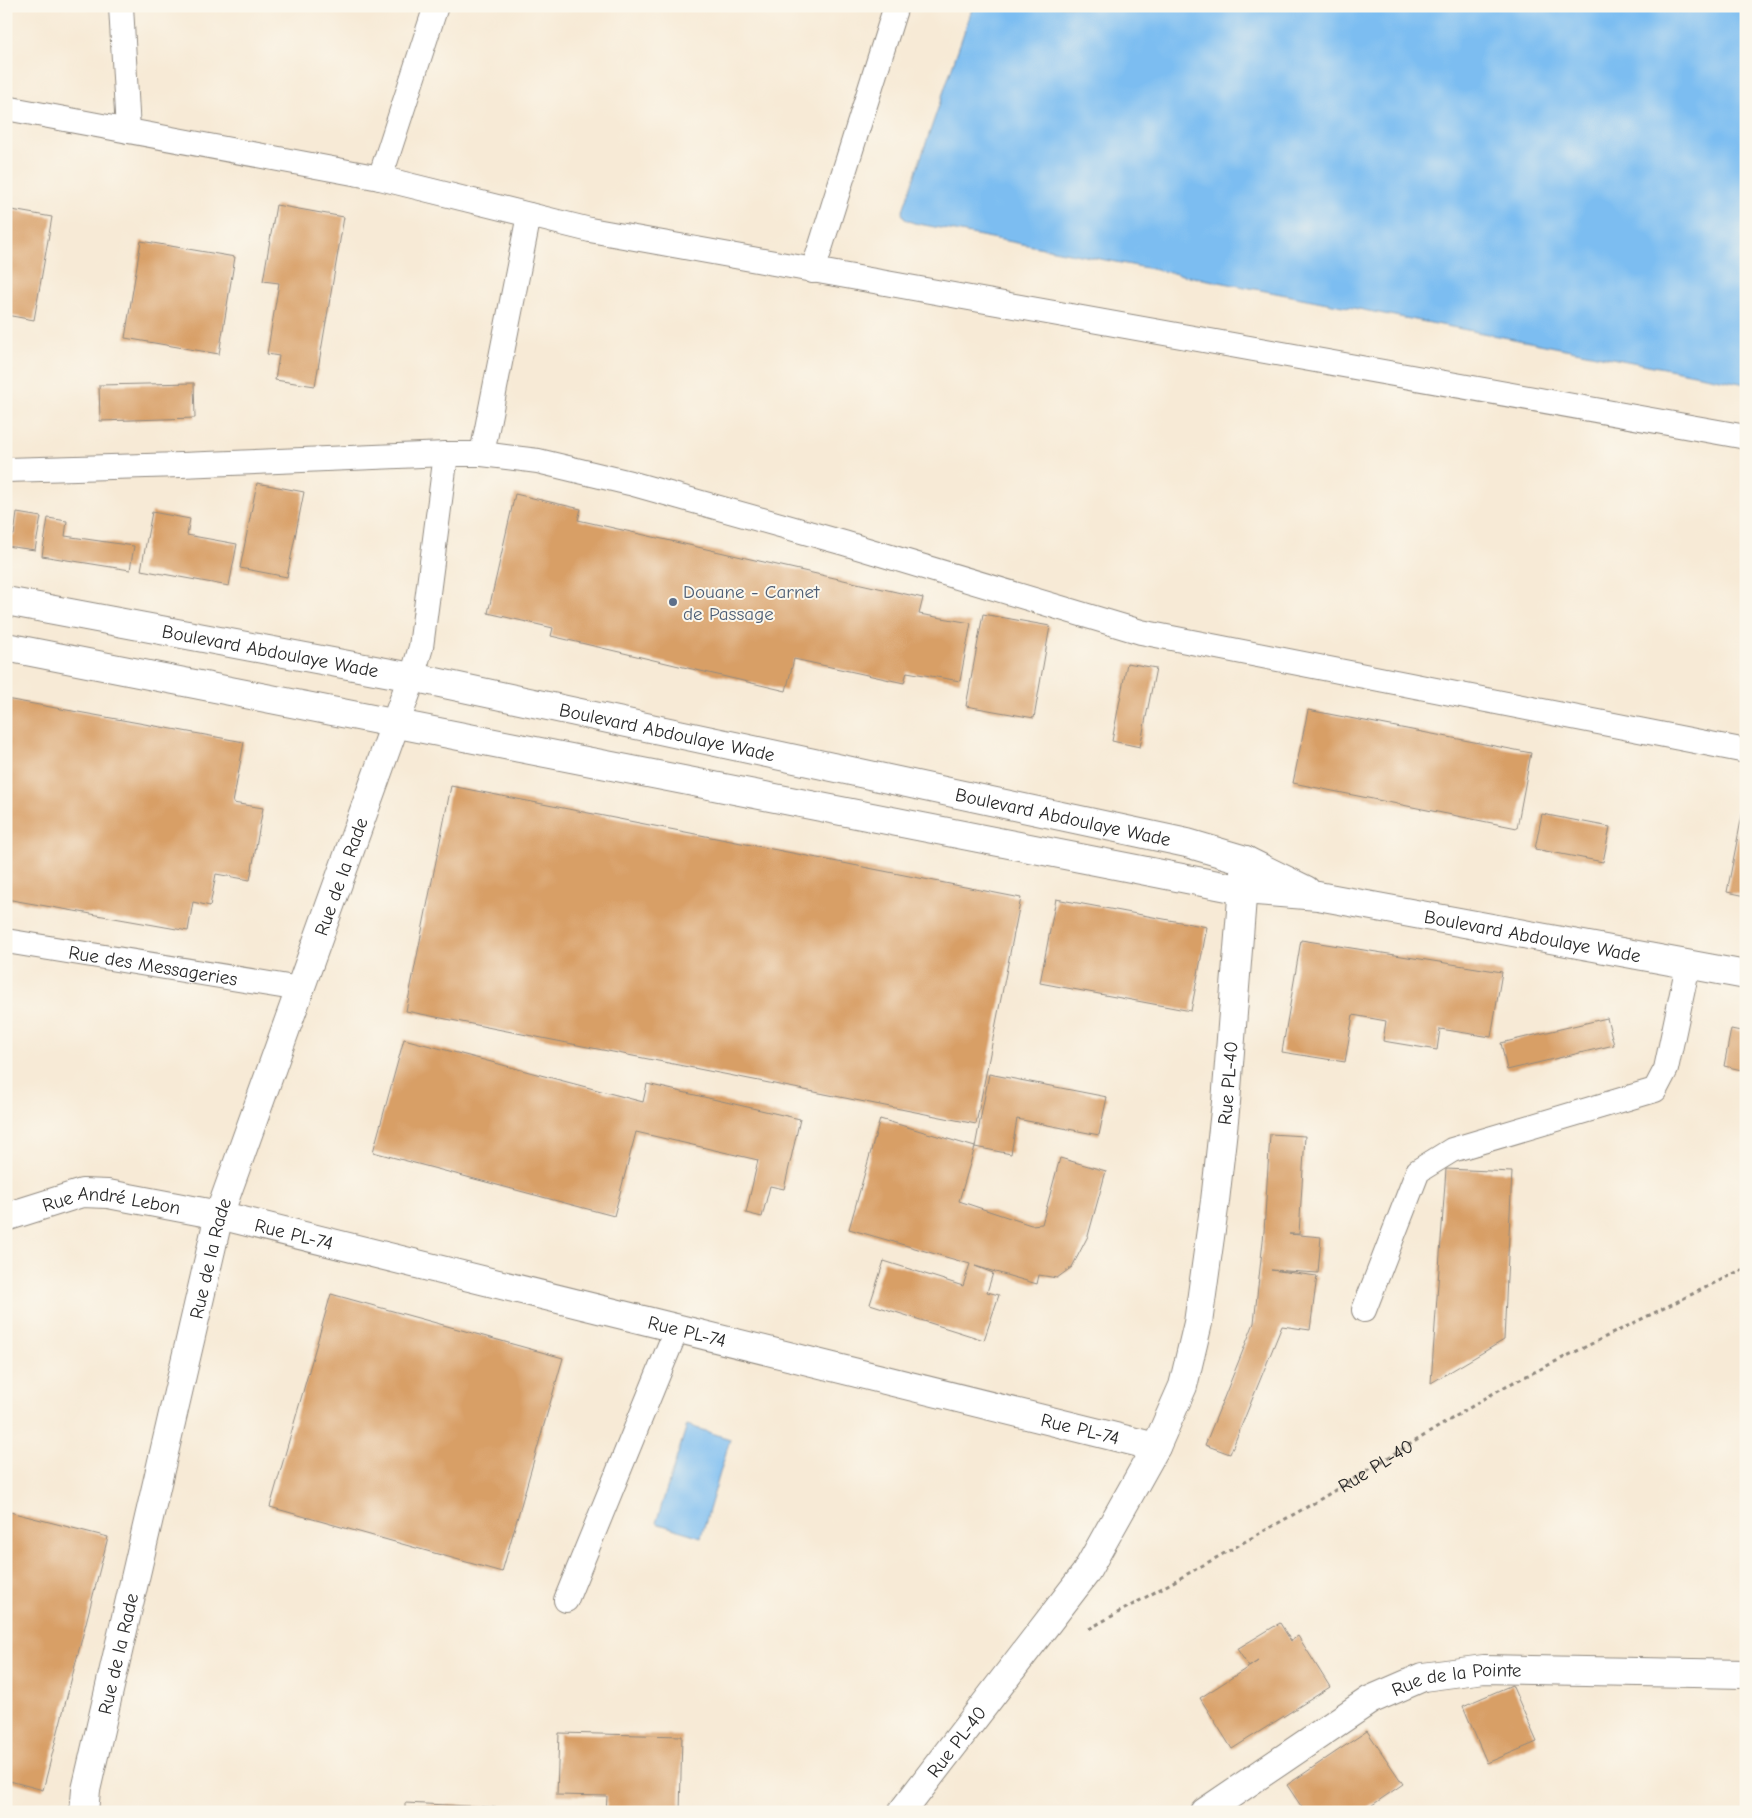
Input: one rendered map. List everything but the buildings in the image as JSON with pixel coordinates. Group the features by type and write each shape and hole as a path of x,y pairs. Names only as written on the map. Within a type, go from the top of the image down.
{"street":[{"name":"Boulevard Abdoulaye Wade","path":"6,601 412,677 1177,841 1245,860 1318,896"},
{"name":"Boulevard Abdoulaye Wade","path":"6,647 1243,890 1318,896 1746,975"},
{"name":"Rue de la Rade","path":"84,1812 86,1790 219,1215 412,677"},
{"name":"Rue PL-40","path":"902,1812 1085,1574 1156,1447 1183,1386 1198,1323 1226,1102 1245,860"},
{"name":"Rue André Lebon","path":"6,1217 82,1193 108,1194 219,1215"},
{"name":"Rue PL-74","path":"219,1215 1156,1447"},
{"name":"Rue de la Pointe","path":"1205,1812 1370,1700 1423,1677 1484,1669 1746,1674"}],"lane":[{"path":"122,6 128,131"},
{"path":"380,178 436,6"},
{"path":"813,271 896,6"},
{"path":"6,108 380,178 590,230 1746,437"},
{"path":"482,454 529,214"},
{"path":"412,677 421,647 446,454"},
{"path":"6,470 446,454 482,454 538,461 630,483 844,543 1141,632 1746,751"},
{"name":"Rue des Messageries","path":"6,941 300,989"},
{"path":"1364,1310 1418,1171 1452,1150 1655,1090 1666,1069 1688,965"},
{"path":"566,1600 677,1328"}],"path":[{"name":"Rue PL-40","path":"1080,1634 1314,1504 1502,1388 1740,1270 1746,1270"}],"water":[{"path":"973,6 1746,6 1746,384 914,223 905,219 902,213"},
{"path":"687,1425 730,1439 701,1537 656,1523"}],"place":[{"name":"Douane - Carnet de Passage","path":"673,602"}]}
